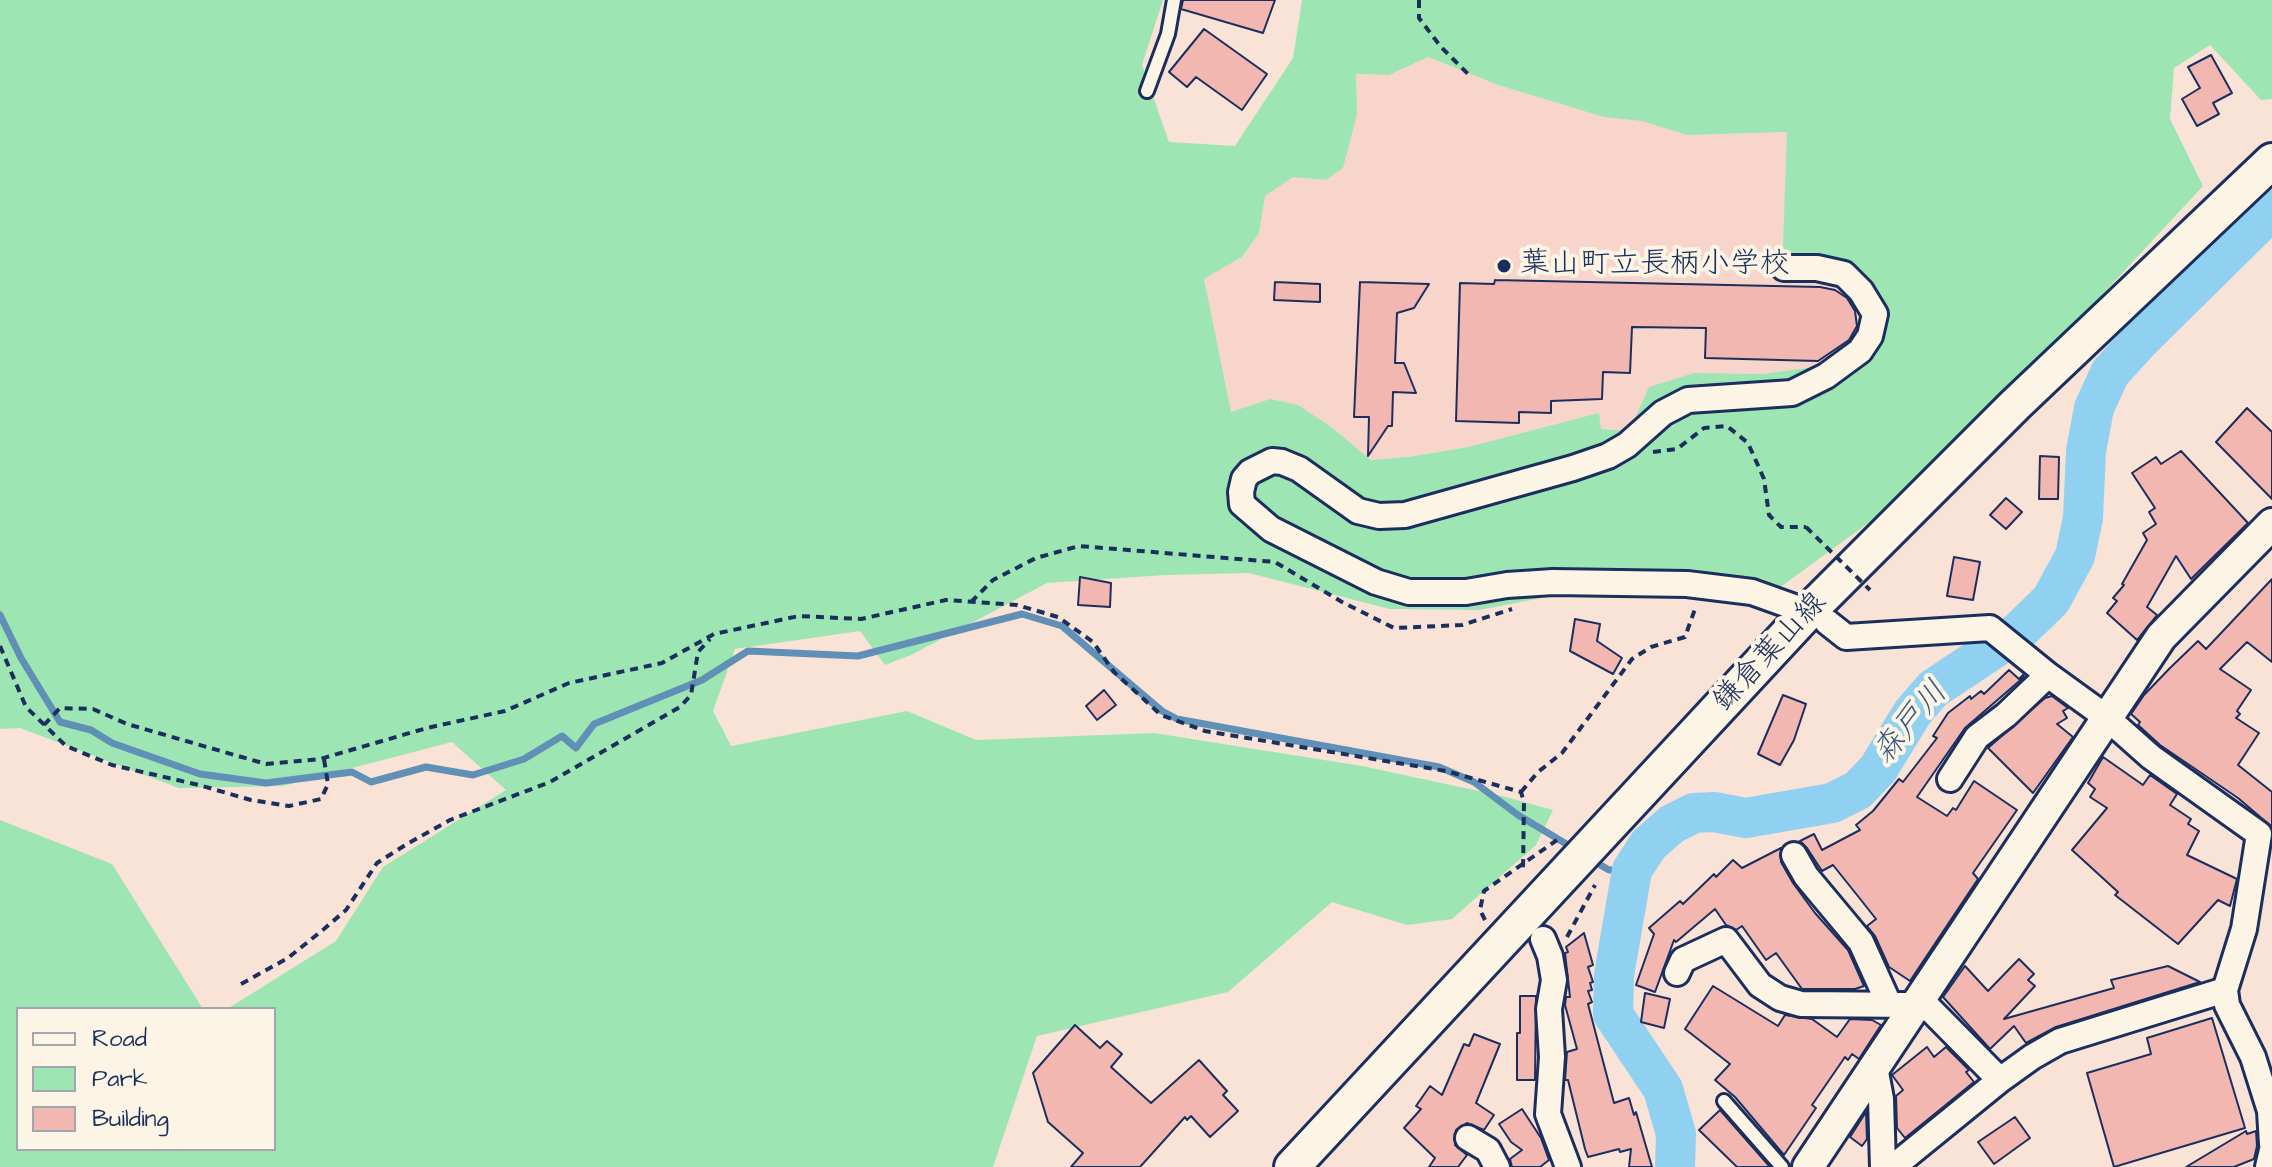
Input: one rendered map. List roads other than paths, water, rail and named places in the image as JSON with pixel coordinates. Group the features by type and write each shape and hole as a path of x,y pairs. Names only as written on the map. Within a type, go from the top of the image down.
{"main road":[{"name":"鎌倉葉山線","path":"1292,1167 1818,617 2015,405 2272,161"}],"street":[{"path":"1784,268 1837,271 1851,279 1875,314 1870,336 1860,351 1826,376 1792,393 1688,400 1663,413 1627,445 1608,456 1391,517 1358,511 1299,469 1272,461 1257,466 1244,479 1242,504 1271,529 1376,582 1409,592 1466,592 1553,582 1687,584 1752,592 1818,617 1846,637 1990,628 2106,717 2151,757 2266,837 2244,929 2225,990 2227,1005 2253,1057 2270,1111 2272,1147 2268,1167"},
{"path":"1808,1167 1875,1067 1908,1002 2161,637 2272,524"},
{"path":"1950,779 1977,737 2006,715 2048,675"},
{"path":"1794,855 1806,876 1908,1002 2000,1080"},
{"path":"1677,973 1683,960 1726,940 1760,985 1780,998 1801,1004 1908,1002"},
{"path":"1546,948 1554,980 1549,1009 1552,1057 1548,1114 1567,1166"},
{"path":"1893,1167 2000,1080 2060,1041 2225,990"},
{"path":"1875,1067 1881,1099 1883,1167"},
{"path":"1468,1138 1488,1150 1497,1167"}],"lane":[{"path":"1147,91 1168,34 1174,0"},
{"path":"1724,1101 1782,1167"}],"waterway":[{"name":"森戸川","path":"1675,1167 1676,1134 1663,1089 1613,1014 1614,975 1632,870 1649,844 1672,824 1694,813 1714,812 1746,818 1832,803 1858,790 1878,769 1913,712 1933,689 2017,633 2051,600 2075,556 2083,518 2086,451 2094,408 2110,373 2272,210"},
{"path":"0,615 21,658 60,722 91,730 112,743 200,774 266,783 352,772 371,782 426,767 473,775 524,759 562,736 576,748 594,724 702,680 748,651 858,656 1022,614 1062,626 1162,711 1177,719 1439,767 1474,782 1518,815 1573,848"},
{"path":"1590,859 1609,870 1632,870"}],"place":[{"name":"葉山町立長柄小学校","path":"1504,266"}]}
